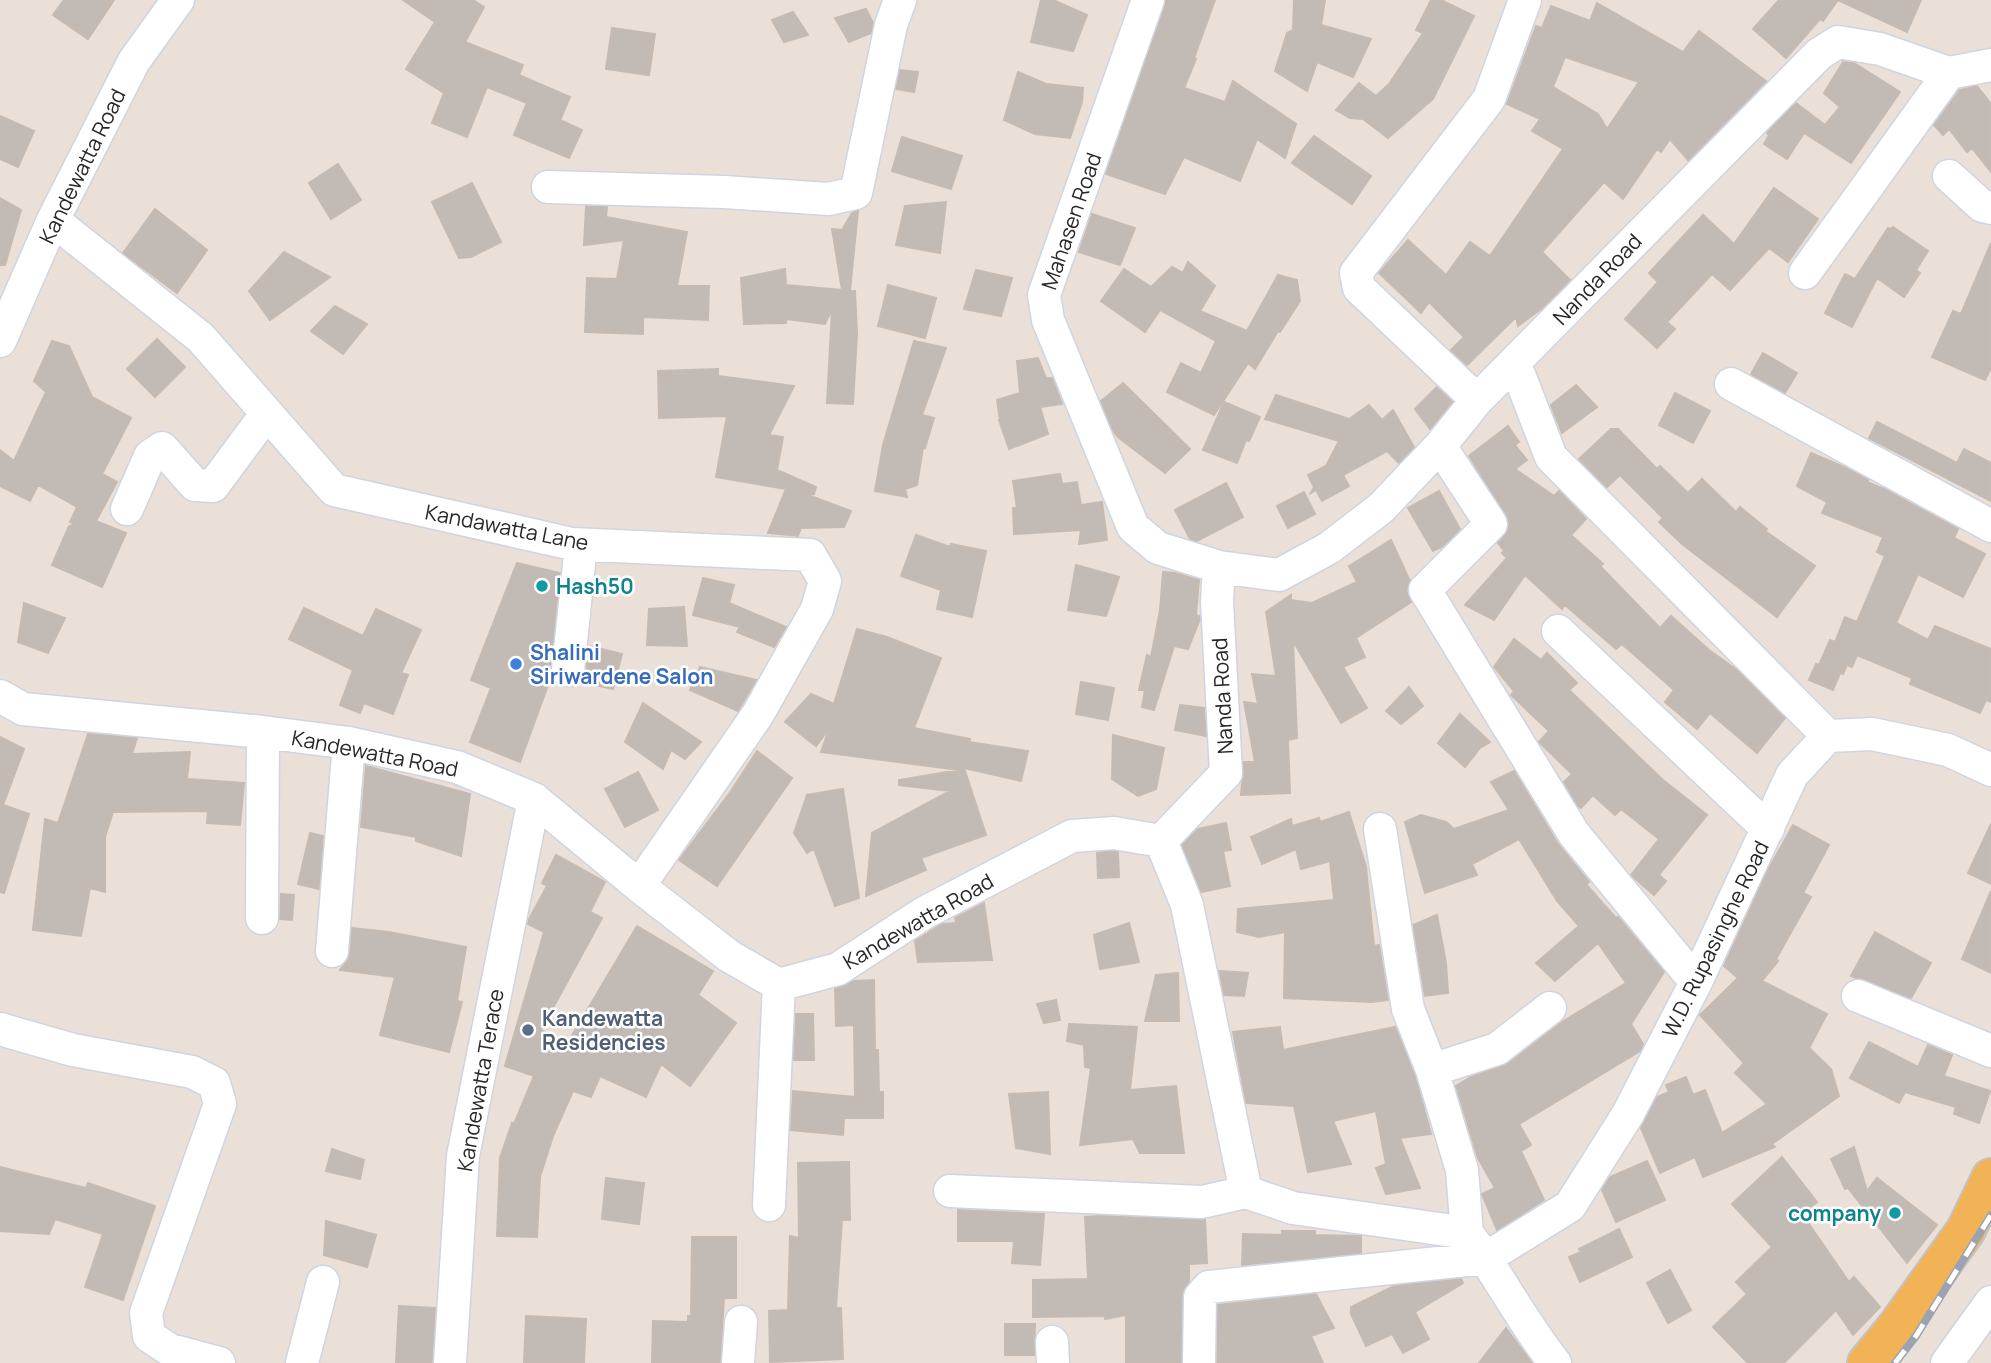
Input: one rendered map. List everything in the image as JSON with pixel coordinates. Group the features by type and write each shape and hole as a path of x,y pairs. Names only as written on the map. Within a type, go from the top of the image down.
{"main road":[{"path":"1867,1363 1896,1328 1966,1230 1991,1178"}],"street":[{"name":"Kandewatta Road","path":"0,341 53,220 134,61 178,0"},
{"path":"548,187 724,192 828,199 856,193 891,25 900,0"},
{"name":"Mahasen Road","path":"1148,0 1044,295 1048,320 1133,527 1158,548"},
{"path":"1477,400 1359,288 1356,273 1489,99 1525,0"},
{"name":"Nanda Road","path":"1158,548 1219,568 1279,575 1329,548 1381,508 1440,446 1477,400 1819,54 1838,43 1880,49 1949,74"},
{"path":"1805,273 1949,74 1991,65"},
{"path":"1949,176 1982,206 1991,208"},
{"name":"Kandawatta Lane","path":"53,220 201,338 334,490 581,545 810,555 824,582 817,609 758,714 639,886"},
{"path":"1515,364 1551,457 1828,736 1872,734 1897,739 1948,750 1991,770"},
{"path":"1731,384 1991,526"},
{"path":"127,509 150,456 163,448 195,485 213,486 267,413"},
{"path":"1440,446 1491,524 1426,590 1574,834 1696,982"},
{"path":"568,670 581,545"},
{"name":"Nanda Road","path":"1161,841 1226,773 1217,601 1219,568"},
{"path":"1558,631 1768,829"},
{"name":"Kandewatta Road","path":"0,696 23,709 349,743 457,767 534,799 729,956 779,985 838,968 924,913 1072,836 1114,833 1161,841"},
{"path":"262,732 262,918"},
{"name":"W.D. Rupasinghe Road","path":"1486,1258 1570,1206 1628,1114 1696,982 1793,775 1828,736"},
{"path":"332,951 349,743"},
{"name":"Kandewatta Terace","path":"450,1363 463,1156 534,799"},
{"path":"1380,829 1408,1009 1432,1070 1462,1170 1467,1233 1486,1258 1531,1333 1555,1363"},
{"path":"1161,841 1186,905 1246,1192"},
{"path":"769,1205 779,985"},
{"path":"1858,996 1991,1051"},
{"path":"1432,1070 1497,1049 1549,1008"},
{"path":"0,1029 73,1050 192,1072 215,1083 220,1104 146,1312 149,1336 170,1350 219,1363"},
{"path":"950,1191 1202,1202 1246,1192 1293,1208 1467,1233"},
{"path":"1199,1363 1200,1297 1209,1287 1486,1258"},
{"path":"302,1363 323,1282"},
{"path":"1958,1359 1991,1302"},
{"path":"738,1363 741,1322"}],"building":[{"path":"64,0 114,0 88,39 53,15"},
{"path":"403,0 473,0 484,7 465,42 523,65 519,75 570,97 560,120 582,130 569,158 514,135 527,103 487,87 467,137 432,123 444,93 406,69 435,22"},
{"path":"1041,0 1053,0 1087,15 1073,51 1031,42"},
{"path":"1166,0 1215,0 1184,88 1225,102 1233,81 1296,124 1285,158 1257,139 1240,181 1184,157 1165,194 1106,174"},
{"path":"1294,0 1325,0 1321,25 1371,39 1353,77 1317,62 1307,91 1275,71 1287,33 1293,30"},
{"path":"1431,0 1441,0 1474,16 1433,99 1388,138 1363,119 1350,118 1336,110 1359,83 1376,96 1389,84 1423,33 1416,30"},
{"path":"1779,0 1838,0 1823,21 1820,19 1786,58 1753,29"},
{"path":"1838,0 1921,0 1907,32"},
{"path":"1597,3 1683,52 1699,31 1766,81 1688,160 1670,139 1661,152 1657,149 1623,199 1604,182 1542,252 1570,280 1541,309 1518,326 1516,317 1467,365 1451,350 1464,337 1429,302 1421,313 1379,273 1408,240 1446,275 1470,242 1490,256 1563,149 1532,131 1540,119 1507,104 1536,26 1542,28 1551,6 1590,21","holes":["1565,57 1639,82 1607,129 1598,114 1553,87"]},
{"path":"866,9 873,23 871,33 849,42 835,18"},
{"path":"793,12 808,35 784,42 772,20"},
{"path":"612,28 655,34 649,75 606,69"},
{"path":"1843,62 1854,63 1900,92 1851,163 1804,133 1787,159 1764,144 1769,135 1767,133 1796,103 1825,125 1840,107 1824,93"},
{"path":"900,70 918,72 914,92 896,89"},
{"path":"1018,72 1046,84 1083,88 1082,102 1070,138 1035,134 1004,120"},
{"path":"1977,86 1991,104 1991,172 1972,148 1967,152 1949,129 1943,135 1934,125 1960,90"},
{"path":"0,116 34,131 18,167 0,159"},
{"path":"1314,136 1371,176 1352,204 1292,163"},
{"path":"902,137 962,156 951,189 892,171"},
{"path":"338,164 361,200 331,219 309,183"},
{"path":"472,183 501,242 471,257 459,258 432,202"},
{"path":"1774,188 1818,219 1788,262 1769,248 1730,290 1712,274 1667,322 1675,329 1657,348 1625,319 1658,282 1649,273 1703,215 1734,244"},
{"path":"0,198 21,210 5,265 0,265"},
{"path":"946,202 940,253 896,245 905,206"},
{"path":"586,206 607,207 606,217 687,232 677,286 709,286 708,320 643,317 643,334 585,332 587,278 617,279 624,240 584,245"},
{"path":"155,209 207,250 177,293 123,253"},
{"path":"858,211 850,291 855,291 857,334 853,404 827,403 832,309 825,324 786,319 786,323 744,324 741,278 785,269 786,285 842,290 832,229 842,230 852,213"},
{"path":"1092,214 1135,228 1120,265 1079,252"},
{"path":"1893,227 1928,251 1916,270 1920,273 1904,297 1877,278 1852,327 1825,313 1845,274 1855,279 1888,228"},
{"path":"1991,243 1991,368 1985,380 1932,357 1953,311 1961,314"},
{"path":"284,252 330,277 270,320 249,291"},
{"path":"1188,262 1215,286 1200,311 1247,331 1278,275 1297,280 1300,301 1255,369 1248,363 1214,415 1167,392 1181,363 1201,373 1216,341 1160,310 1145,332 1101,301 1124,269 1151,287 1172,267 1183,273"},
{"path":"976,270 1012,278 1001,316 964,309"},
{"path":"888,285 936,298 925,338 878,326"},
{"path":"335,306 367,324 343,354 311,331"},
{"path":"157,339 185,367 155,397 127,369"},
{"path":"52,341 69,346 92,397 131,418 102,474 117,482 96,521 126,533 102,587 52,565 69,526 76,524 70,522 77,507 38,485 30,501 0,486 0,450 14,461 46,392 34,381"},
{"path":"914,341 946,348 922,415 934,418 925,448 923,447 917,485 905,489 907,497 875,491 883,445"},
{"path":"1763,353 1797,373 1785,393 1751,374"},
{"path":"1038,358 1046,378 1052,378 1062,404 1040,407 1048,434 1009,449 999,420 997,400 1020,393 1017,361"},
{"path":"718,369 718,376 794,386 769,435 783,437 777,470 816,487 814,494 800,492 851,511 844,527 801,528 798,536 768,533 786,489 716,477 727,416 659,418 658,371"},
{"path":"1123,383 1190,449 1165,473 1113,431 1101,401"},
{"path":"1576,385 1597,407 1562,433 1551,405"},
{"path":"1437,387 1452,402 1430,429 1415,409"},
{"path":"1675,393 1710,411 1693,443 1659,425"},
{"path":"1276,395 1349,419 1369,405 1382,420 1393,410 1414,447 1399,463 1387,451 1343,475 1349,486 1322,501 1316,490 1311,493 1314,487 1308,475 1326,466 1339,441 1265,419"},
{"path":"1224,402 1260,417 1249,441 1246,440 1237,463 1203,450"},
{"path":"1877,422 1957,463 1964,449 1991,463 1991,501 1869,438"},
{"path":"1508,426 1519,442 1515,445 1527,460 1515,469 1554,496 1559,491 1586,519 1571,535 1603,564 1600,566 1660,628 1671,616 1709,650 1737,670 1785,718 1757,753 1710,713 1697,729 1665,702 1674,690 1622,644 1616,649 1565,605 1562,609 1525,575 1494,620 1465,605 1507,558 1498,543 1508,530 1509,522 1469,456"},
{"path":"1611,429 1618,429 1657,469 1660,466 1688,493 1702,479 1736,512 1740,507 1767,529 1765,531 1815,566 1777,617 1682,544 1659,522 1663,518 1620,475 1607,487 1579,459"},
{"path":"1811,453 1844,467 1868,480 1867,482 1958,529 1954,538 1985,554 1963,597 1918,574 1896,623 1928,640 1935,626 1991,649 1991,702 1986,700 1980,713 1910,684 1912,678 1857,655 1852,667 1847,665 1843,674 1840,673 1833,690 1809,680 1830,640 1835,642 1845,617 1857,622 1885,556 1877,552 1883,537 1822,513 1827,502 1797,486"},
{"path":"1060,474 1062,484 1077,482 1081,505 1102,502 1107,540 1079,544 1081,530 1014,534 1013,508 1017,508 1013,481"},
{"path":"1226,483 1243,517 1197,541 1190,539 1175,510"},
{"path":"1439,491 1460,529 1442,547 1433,551 1408,508"},
{"path":"1304,492 1315,514 1288,528 1277,506"},
{"path":"916,535 950,547 951,544 986,551 972,617 937,609 941,590 901,576"},
{"path":"1391,540 1410,581 1407,591 1411,602 1356,638 1365,657 1343,667 1367,708 1341,723 1293,641 1297,738 1288,740 1290,793 1241,795 1244,762 1255,762 1244,702 1258,704 1252,674 1276,676 1266,612 1291,595 1291,600 1312,603 1357,582 1349,566"},
{"path":"517,563 560,573 551,677 520,762 470,742 491,688 471,680"},
{"path":"1076,565 1119,577 1106,616 1068,610"},
{"path":"1163,572 1199,580 1196,615 1200,619 1188,649 1174,646 1154,710 1142,707 1145,690 1139,690 1147,655 1151,657 1160,610"},
{"path":"703,578 734,585 729,603 786,627 774,647 737,632 740,627 693,615"},
{"path":"24,603 65,618 48,653 18,642"},
{"path":"684,607 687,646 647,645 649,609"},
{"path":"304,608 363,636 376,609 421,630 401,673 408,675 393,714 364,703 360,713 340,705 353,670 289,639"},
{"path":"857,629 887,637 941,658 914,728 970,739 969,742 1028,751 1021,781 964,768 986,835 921,858 926,870 866,896 872,833 950,791 899,785 899,780 959,770 821,752 829,729 816,746 785,722 811,694 834,704"},
{"path":"1514,639 1541,660 1547,653 1577,683 1569,690 1663,780 1707,815 1659,875 1666,881 1654,895 1631,875 1659,839 1621,809 1615,815 1593,795 1581,808 1578,806 1564,782 1572,774 1539,742 1549,731 1511,695 1514,691 1494,667"},
{"path":"589,646 622,654 613,689 582,682"},
{"path":"700,667 756,680 738,711 690,690"},
{"path":"1081,682 1114,688 1108,720 1076,714"},
{"path":"1409,687 1423,706 1401,724 1386,711"},
{"path":"643,703 701,742 685,759 671,750 663,769 625,742"},
{"path":"1180,705 1204,708 1206,736 1175,730"},
{"path":"1460,714 1490,742 1480,748 1465,767 1438,743"},
{"path":"88,734 137,738 132,754 190,752 187,779 244,783 240,825 207,823 208,811 113,812 105,837 105,892 90,888 81,936 33,930 45,819 58,823"},
{"path":"1113,735 1164,748 1156,789 1138,796 1112,779"},
{"path":"0,737 24,749 3,805 29,814 4,893 0,892"},
{"path":"757,751 792,778 717,886 679,860 731,791"},
{"path":"366,766 470,794 461,856 416,841 416,837 361,827"},
{"path":"1514,771 1558,844 1589,882 1586,884 1664,972 1631,1024 1643,1044 1640,1051 1519,1124 1531,1145 1521,1151 1544,1200 1497,1230 1482,1194 1495,1188 1478,1158 1456,1086 1471,1077 1508,1064 1562,1022 1626,983 1598,943 1555,981 1536,963 1579,926 1557,901 1519,839 1472,864 1477,875 1425,893 1405,822 1421,815 1446,822 1454,829 1509,810 1491,782"},
{"path":"638,772 658,810 625,827 605,789"},
{"path":"843,789 859,898 835,906 814,849 807,853 794,833 807,795"},
{"path":"1349,812 1366,867 1374,946 1379,945 1388,1000 1372,1002 1284,998 1285,932 1259,937 1237,932 1238,909 1334,900 1330,861 1301,869 1296,849 1262,864 1251,837 1291,819 1292,826 1319,818 1320,822"},
{"path":"1226,823 1231,850 1223,851 1230,886 1201,892 1182,845 1198,829"},
{"path":"1991,824 1991,884 1968,873"},
{"path":"1793,825 1829,845 1803,893 1811,897 1776,959 1778,961 1762,981 1827,1014 1809,1048 1831,1069 1839,1096 1772,1144 1775,1147 1703,1177 1695,1157 1660,1173 1641,1128 1657,1097 1669,1092 1666,1085 1686,1077 1693,1095 1705,1090 1722,1133 1767,1104 1735,1073 1744,1063 1700,1015 1738,978 1724,966 1768,870"},
{"path":"310,833 323,836 319,889 298,884"},
{"path":"1118,852 1119,877 1098,878 1097,853"},
{"path":"556,855 605,882 590,912 602,918 541,1030 567,1044 637,926 713,971 698,995 736,1023 690,1086 661,1064 646,1097 600,1076 591,1097 573,1091 553,1136 540,1177 537,1237 497,1236 500,1158 512,1123 514,1124 534,1076 505,1066 544,932 528,924 529,919 547,886 542,883"},
{"path":"1991,891 1991,973 1962,959"},
{"path":"281,894 294,895 292,920 280,919"},
{"path":"984,903 992,960 918,962 915,941 942,924 956,923 955,918"},
{"path":"1437,915 1446,963 1448,993 1425,996 1413,925"},
{"path":"1129,923 1139,962 1100,969 1094,935"},
{"path":"352,928 389,932 466,947 457,1001 462,1002 449,1052 380,1035 395,977 340,970 350,953"},
{"path":"1875,932 1931,963 1911,998 1851,976"},
{"path":"1219,971 1248,973 1244,996 1224,995"},
{"path":"1178,973 1179,1021 1145,1021 1156,975"},
{"path":"874,980 875,1050 878,1050 879,1092 883,1092 883,1118 844,1118 843,1135 791,1130 793,1091 855,1097 854,1025 836,1026 835,989 854,981"},
{"path":"1056,1000 1060,1020 1044,1023 1037,1004"},
{"path":"796,1014 813,1014 814,1060 794,1060"},
{"path":"1069,1024 1137,1027 1130,1090 1176,1086 1184,1153 1140,1153 1133,1139 1080,1145 1091,1068 1085,1067 1084,1045 1067,1041"},
{"path":"1280,1027 1283,1050 1395,1027 1415,1076 1431,1134 1400,1138 1420,1188 1386,1194 1376,1168 1386,1164 1376,1111 1333,1121 1351,1164 1308,1172 1294,1106 1246,1103 1233,1032"},
{"path":"1869,1042 1918,1067 1928,1045 1952,1055 1944,1076 1990,1091 1979,1123 1954,1114 1956,1107 1905,1092 1899,1103 1850,1078"},
{"path":"1048,1092 1050,1154 1016,1148 1009,1094"},
{"name":"company","path":"1854,1147 1867,1191 1877,1178 1937,1225 1907,1263 1848,1188 1845,1189 1831,1159"},
{"path":"332,1149 364,1160 360,1179 326,1171"},
{"path":"1782,1157 1817,1202 1802,1214 1849,1282 1854,1277 1880,1307 1853,1335 1836,1310 1784,1363 1748,1363 1713,1327 1747,1294 1736,1282 1772,1247 1732,1204"},
{"path":"1647,1161 1665,1200 1616,1222 1602,1190 1610,1177"},
{"path":"849,1162 850,1220 842,1220 836,1308 841,1308 843,1359 770,1362 769,1311 788,1310 790,1236 799,1238 798,1163"},
{"path":"0,1167 86,1188 88,1183 155,1206 123,1300 85,1287 103,1234 55,1219 49,1234 0,1231"},
{"path":"606,1178 644,1183 639,1224 602,1219"},
{"path":"958,1210 1044,1214 1040,1265 1012,1263 1014,1241 958,1241"},
{"path":"1085,1217 1205,1220 1207,1263 1189,1264 1189,1282 1182,1297 1181,1363 1126,1363 1126,1315 1105,1319 1106,1316 1033,1317 1033,1280 1088,1279"},
{"path":"326,1221 376,1235 367,1267 324,1255"},
{"path":"1619,1229 1632,1257 1580,1282 1569,1257"},
{"path":"1282,1231 1361,1236 1361,1253 1242,1265 1243,1234 1282,1235"},
{"path":"692,1237 736,1237 736,1298 724,1298 720,1363 652,1363 653,1321 688,1322 688,1316 691,1316"},
{"path":"1670,1270 1691,1310 1668,1323 1647,1283"},
{"path":"1461,1279 1463,1283 1415,1312 1429,1339 1403,1353 1392,1334 1366,1346 1351,1314 1351,1307 1394,1286"},
{"path":"1316,1294 1334,1328 1311,1336 1323,1363 1217,1363 1218,1305"},
{"path":"399,1306 435,1308 432,1363 396,1363"},
{"path":"526,1316 586,1319 584,1363 524,1363"},
{"path":"1005,1324 1035,1324 1034,1355 1005,1355"},
{"path":"1506,1328 1532,1363 1479,1363"}],"railway":[{"path":"1895,1363 1916,1336 1991,1215"}],"place":[{"name":"Hash50","path":"542,586"},
{"name":"Shalini Siriwardene Salon","path":"516,664"},
{"name":"Kandewatta Residencies","path":"528,1030"},
{"name":"company","path":"1895,1213"}]}
